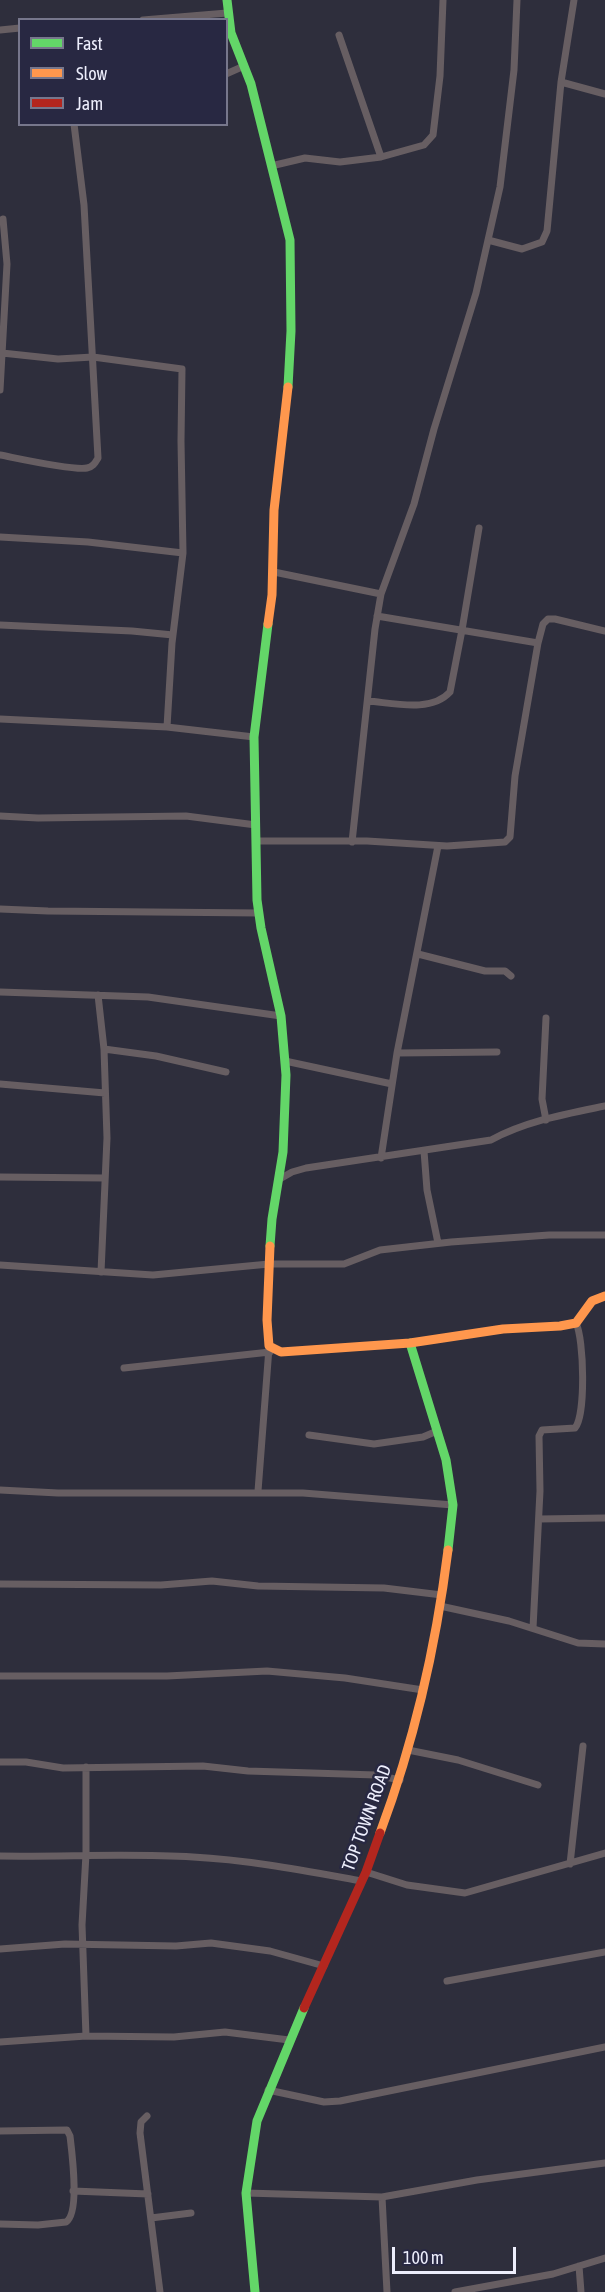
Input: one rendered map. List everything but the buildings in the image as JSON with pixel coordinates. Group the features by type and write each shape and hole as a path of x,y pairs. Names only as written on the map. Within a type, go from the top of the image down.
{"street":[{"path":"226,0 231,33 251,84 290,240 291,331 288,386 274,510 274,572 254,737 259,913 281,1016 285,1061 283,1152 272,1219 267,1320 269,1349 258,1491"},
{"path":"271,166 305,158 340,162 381,157 424,145 433,135 440,76 443,0"},
{"path":"352,842 381,594 414,504 434,429 463,341 500,187 514,70 517,0"},
{"path":"488,240 513,249 522,249 542,242 547,231 561,82 574,0"},
{"path":"167,18 227,13"},
{"path":"0,30 18,28"},
{"path":"339,35 381,157"},
{"path":"228,73 244,66"},
{"path":"561,82 605,94"},
{"path":"0,455 84,468 94,464 98,458 84,205 74,126"},
{"path":"0,390 7,264 3,219"},
{"path":"2,353 58,359 93,357 182,369 183,553 173,635 167,727"},
{"path":"368,701 433,704 450,692 479,528"},
{"path":"0,537 88,542 183,553"},
{"path":"274,572 381,594"},
{"path":"377,616 537,643"},
{"path":"256,841 438,846 505,842 510,837 515,776 537,643 543,624 548,619 555,619 605,631"},
{"path":"0,625 173,635"},
{"path":"0,719 167,727 254,737"},
{"path":"0,816 38,818 186,816 256,825"},
{"path":"381,1158 397,1053 438,846"},
{"path":"0,909 259,913"},
{"path":"418,954 485,971 505,971 511,976"},
{"path":"0,992 148,997 281,1016"},
{"path":"98,995 104,1049 107,1138 101,1272"},
{"path":"546,1018 542,1091 546,1120"},
{"path":"104,1049 156,1056 226,1072"},
{"path":"397,1053 497,1052"},
{"path":"285,1061 392,1084"},
{"path":"0,1084 105,1093"},
{"path":"278,1180 292,1172 306,1168 491,1140 509,1130 605,1106"},
{"path":"423,1151 427,1190 438,1243"},
{"path":"0,1177 105,1178"},
{"path":"0,1265 153,1275 269,1264 344,1263 380,1250 438,1243 549,1235 605,1235"},
{"path":"124,1368 269,1349 281,1352 302,1352 410,1343 503,1329 560,1326 576,1323 592,1300 605,1296"},
{"path":"533,1628 539,1520 539,1449 542,1430 575,1428 579,1423 581,1411 580,1341 576,1323"},
{"name":"TOP TOWN ROAD","path":"255,2292 246,2193 257,2121 289,2040 364,1877 400,1780 423,1690 442,1595 453,1504 446,1460 410,1343"},
{"path":"309,1435 374,1444 423,1437 437,1431"},
{"path":"0,1490 58,1493 224,1494 258,1491 453,1504"},
{"path":"539,1520 605,1518"},
{"path":"0,1584 161,1585 212,1581 258,1586 384,1588 442,1595"},
{"path":"440,1606 533,1628 578,1643 605,1644"},
{"path":"0,1676 167,1676 267,1671 368,1681 423,1690"},
{"path":"570,1864 583,1746"},
{"path":"408,1750 459,1760 538,1785"},
{"path":"0,1762 26,1762 63,1768 203,1766 376,1775 400,1780"},
{"path":"86,1767 86,1854 82,1945 86,2036"},
{"path":"0,1856 86,1854 224,1859 465,1893 605,1853"},
{"path":"0,1949 65,1944 197,1946 211,1943 270,1952 324,1966"},
{"path":"447,1981 605,1952"},
{"path":"0,2042 86,2036 174,2037 225,2032 289,2040"},
{"path":"268,2091 324,2102 340,2101 605,2047"},
{"path":"147,2116 141,2122 140,2133 160,2292"},
{"path":"0,2131 67,2130 70,2136 73,2191 73,2211 70,2220 66,2222 38,2226 0,2224"},
{"path":"246,2193 382,2197 477,2180 605,2163"},
{"path":"73,2191 148,2194"},
{"path":"382,2197 387,2292"},
{"path":"151,2218 192,2213"},
{"path":"455,2292 511,2283 605,2258"},
{"path":"579,2266 581,2292"}],"traffic: fast":[{"path":"227,0 231,33 251,84 290,240 291,331 288,387"},
{"path":"268,624 254,737 257,900 281,1016 286,1075 283,1152 270,1246"},
{"path":"410,1343 446,1460 453,1505 448,1550"},
{"path":"255,2292 246,2193 257,2121 304,2008"}],"traffic: slow":[{"path":"268,624 272,595 274,510 288,387"},
{"path":"270,1246 267,1320 269,1346 281,1352 410,1343 503,1329 560,1326 576,1323 592,1301 605,1296"},
{"path":"380,1833 403,1764 422,1693 437,1622 448,1550"}],"traffic: jam":[{"path":"304,2008 366,1872 380,1833"}]}
